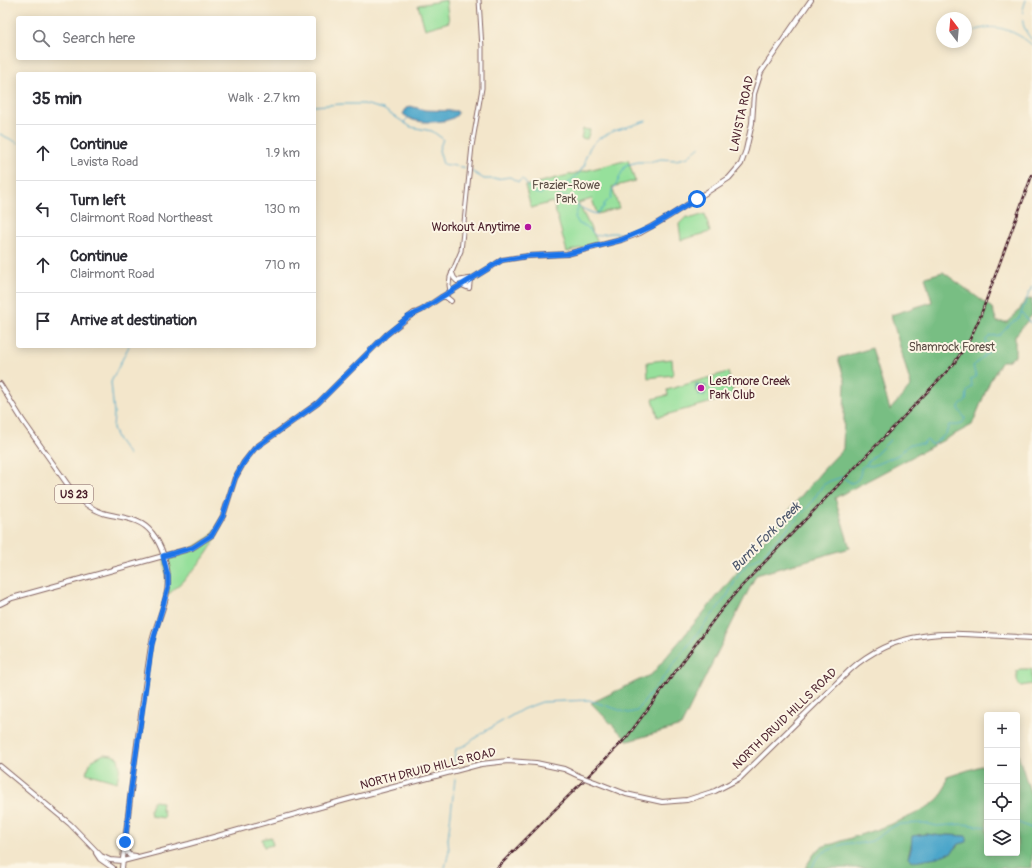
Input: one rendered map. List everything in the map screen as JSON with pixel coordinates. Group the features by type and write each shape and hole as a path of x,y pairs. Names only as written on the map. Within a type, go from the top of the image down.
{"main road":[{"name":"LAVISTA ROAD","path":"0,604 12,598 192,548 212,535 223,516 235,478 244,462 255,448 318,403 386,335 414,312 428,303 431,304 502,260 528,256 567,254 621,240 640,233 729,178 741,164 746,150 752,118 754,94 761,72 812,0"},
{"path":"452,273 457,281 472,278 470,288 462,285"},
{"path":"441,297 447,297 451,301"},
{"name":"US 23","path":"0,384 19,415 75,495 85,504 97,511 134,520 142,524 149,529 156,538 163,556 168,576 168,587 155,627 152,644 131,789 122,868"},
{"name":"NORTH DRUID HILLS ROAD","path":"0,766 70,824 101,856 108,859 123,861 486,763 508,761 536,763 564,770 626,794 662,802 687,800 703,796 740,778 850,670 863,659 883,648 904,640 932,634 954,633 1032,638"},
{"path":"124,846 129,855 140,856"},
{"path":"93,848 100,859 113,868"}],"street":[{"path":"450,292 449,285 452,273 461,251 472,146 482,88 482,48 478,0"}],"green space":[{"path":"446,0 449,22 425,29 418,5"},
{"path":"583,129 590,130 587,139 581,138"},
{"name":"Frazier-Rowe Park","path":"628,160 635,181 612,187 619,208 597,214 592,199 578,203 598,243 567,252 553,202 531,208 525,186"},
{"path":"705,214 710,232 681,240 679,224 686,217 692,218"},
{"name":"Shamrock Forest","path":"943,272 992,308 997,322 1007,322 1019,311 1025,300 1032,299 1032,315 1015,336 1015,356 1007,361 1002,361 990,381 972,425 835,498 850,548 756,575 681,726 628,741 591,703 652,674 822,471 843,449 845,381 838,358 872,348 890,410 911,386 891,315 932,302 925,277"},
{"path":"672,359 673,375 648,378 647,362"},
{"path":"728,372 734,396 658,417 653,399 668,395 667,390"},
{"path":"223,516 220,528 209,550 186,578 168,595 164,559 201,543 211,535"},
{"path":"1020,669 1032,669 1032,684 1019,685 1017,671"},
{"path":"104,754 112,755 118,758 120,767 117,782 86,773 91,761"},
{"path":"1020,760 1032,798 1032,868 805,868 813,855 823,846 876,830 925,809 936,800 944,790 947,777 984,765 984,856 1020,856","holes":["917,835 965,836 950,853 919,860 910,860 908,858 912,843"]},
{"path":"153,801 162,802 161,810 163,810 164,818 151,816 150,809"},
{"path":"271,837 273,845 264,847 262,839"}],"water":[{"path":"410,106 425,110 457,111 458,113 451,119 421,122 415,121 403,114 407,107"},
{"name":"Leafmore Creek Park Club","path":"696,384 706,386 704,396 699,395 699,391 696,391"},
{"path":"926,834 965,836 967,837 967,842 959,844 952,852 937,857 914,861 910,860 908,858 911,849 912,836"}],"waterway":[{"name":"Burnt Fork Creek","path":"1026,0 1022,16 1026,31 1032,40"},
{"path":"972,32 982,28 991,27 1004,29 1022,37 1032,45"},
{"path":"316,106 364,104 383,109 411,127 432,131 443,139 439,150 443,164 468,168"},
{"path":"404,122 408,118"},
{"path":"558,193 579,173 585,164 585,159 590,147 598,139 614,131 646,121"},
{"path":"0,134 16,142"},
{"path":"471,171 484,179 510,177 518,182 522,179 532,192 541,194 544,189 555,192 564,198 567,197 574,203 596,214 611,198 612,190 626,165 661,159 676,160 688,157 702,145"},
{"path":"579,206 575,217 579,224 586,226 596,236 611,233 626,234"},
{"name":"Burnt Fork Creek","path":"455,766 454,762 456,749 466,745 482,733 523,709 542,702 589,700 628,713 637,711 727,596 740,572 747,564 761,556 769,548 809,506 823,485 842,477 851,483 856,481 859,478 861,468 865,465 872,466 898,455 910,444 923,444 927,440 931,444 935,444 946,434 949,425 959,425 962,423 965,418 959,410 959,406 966,401 967,392 972,386 971,379 976,377 973,366 988,351 986,340 990,336 1000,335 1010,324 1019,318 1032,286"},
{"path":"1022,313 1030,323"},
{"name":"Burnt Fork Creek","path":"987,354 989,351 988,347"},
{"path":"128,348 111,382 114,413 113,429 118,440 129,455"},
{"path":"866,464 890,440"},
{"name":"Burnt Fork Creek","path":"445,868 449,851 448,839 455,779"},
{"path":"812,868 816,859 824,852 844,844 857,844 872,841 894,826 901,824 924,823 937,826 963,824 984,827"},
{"path":"1020,823 1031,828 1032,831"}],"railway":[{"path":"497,868 627,737 718,614 738,590 953,365 970,339 980,317 1032,175"}],"place":[{"name":"Workout Anytime","path":"528,227"},
{"name":"Leafmore Creek Park Club","path":"701,388"}],"route":[{"path":"125,842 131,789 152,644 155,627 168,588 167,568 163,556 192,548 212,535 223,516 235,478 244,462 255,448 295,421 318,403 358,365 386,335 404,320 413,314 416,314 496,263 516,257 567,254 621,240 640,233 697,199"}]}
